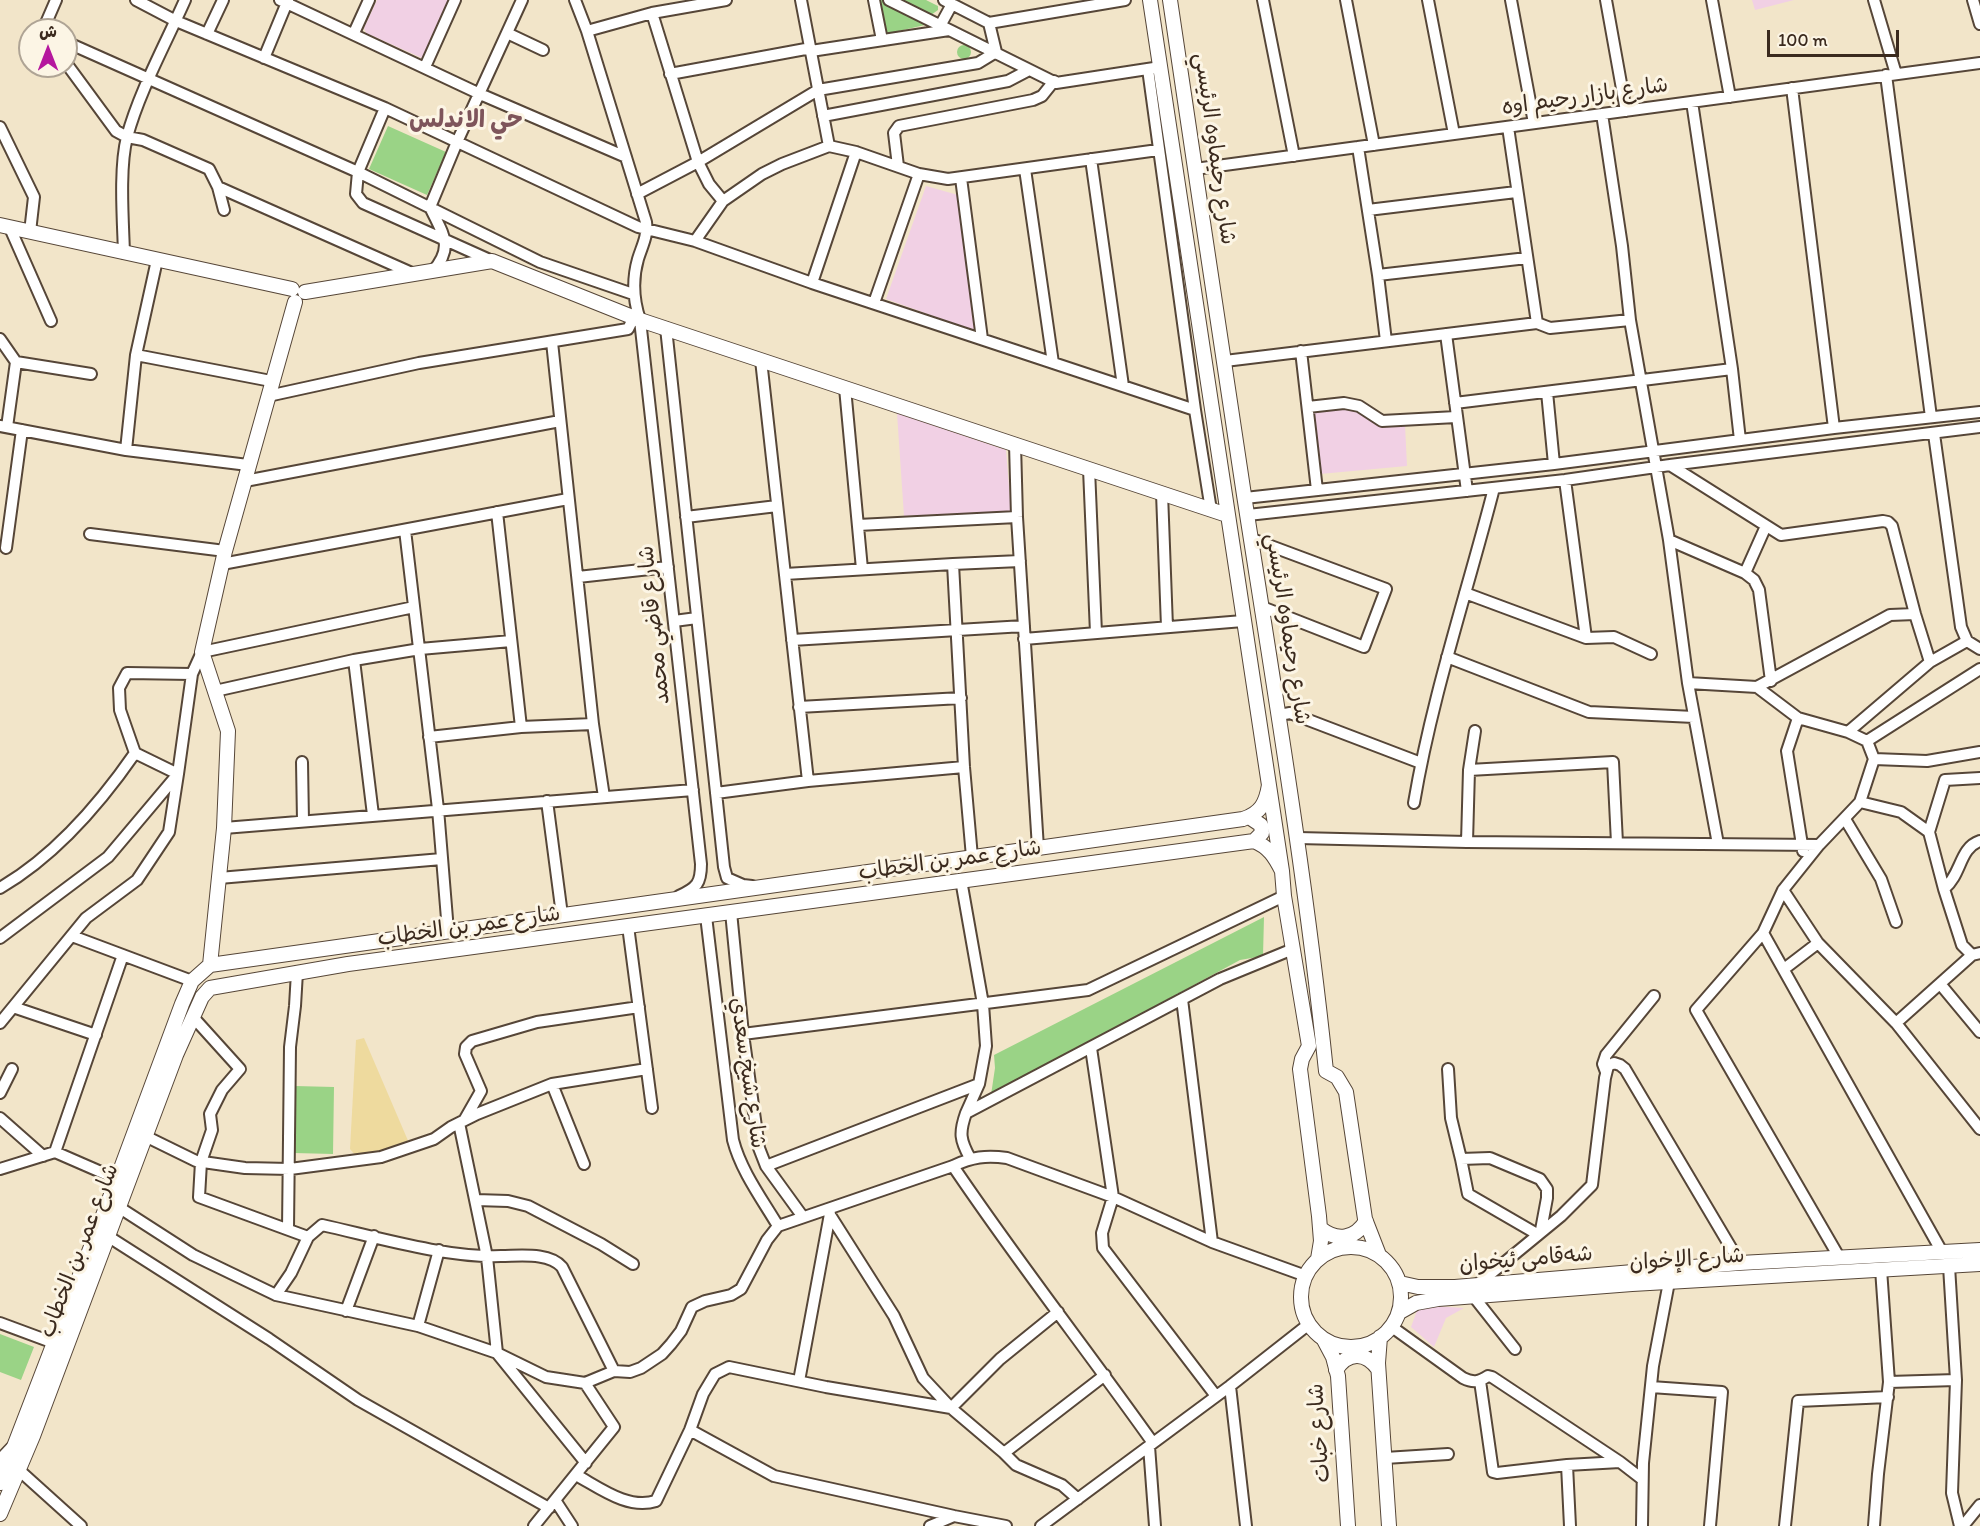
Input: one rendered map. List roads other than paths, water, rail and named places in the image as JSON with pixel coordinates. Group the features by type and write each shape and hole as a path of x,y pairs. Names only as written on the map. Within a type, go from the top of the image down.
{"highway":[{"path":"0,1463 13,1449"}],"main road":[{"name":"شارع رحيماوه الرئيسي","path":"1150,0 1154,68 1227,515 1284,896 1309,1046 1302,1059 1300,1074 1320,1228 1321,1241 1318,1259"},
{"name":"شارع رحيماوه الرئيسي","path":"1170,0 1298,838 1315,963 1326,1071 1341,1081 1346,1092 1366,1221 1379,1255"},
{"path":"5,226 297,294 433,271 486,258 637,319 1227,515"},
{"path":"210,964 224,828 228,731 202,652 223,558 297,294"},
{"path":"1244,627 1250,641 1255,642 1266,631"},
{"path":"1250,663 1255,652 1264,654 1270,660"},
{"path":"1269,785 1265,803 1255,815 1250,817 1261,825 1262,833 1254,841 1263,844 1272,853 1282,871"},
{"name":"شارع عمر بن الخطاب","path":"0,1514 20,1471 27,1433 54,1343 192,981 210,964 1250,817"},
{"path":"1132,834 1137,856"},
{"name":"شارع عمر بن الخطاب","path":"0,1483 13,1449 27,1433 109,1237 145,1136 193,1017 202,997 210,988 297,972 1254,841"},
{"path":"888,869 891,890"},
{"path":"499,924 502,944"},
{"path":"403,937 406,957"},
{"path":"1320,1228 1327,1234 1345,1238 1361,1229 1366,1221"},
{"path":"1348,1247 1367,1249 1379,1255 1392,1267 1400,1283 1402,1297 1400,1312 1392,1327 1368,1344 1350,1347 1324,1340 1309,1324 1302,1306 1301,1295 1306,1276 1318,1259 1329,1252 1348,1247"},
{"name":"شەقامی ئیخوان","path":"1400,1283 1418,1287 1475,1291 1740,1263 1804,1266 1839,1257 1980,1250"},
{"name":"شارع الإخوان","path":"1400,1312 1422,1301 1475,1291 1669,1282 1804,1266 1881,1269 1980,1264"},
{"path":"1418,1287 1415,1294 1422,1301"},
{"path":"1380,1337 1378,1369 1389,1526"},
{"name":"شارع خبات","path":"1324,1340 1336,1370 1348,1526"},
{"path":"1336,1370 1344,1360 1364,1355 1373,1361 1378,1369"}],"street":[{"path":"48,18 56,0"},
{"path":"136,0 176,21 385,108 638,227 695,241 812,283 1195,410"},
{"path":"124,253 123,204 127,137 148,80 185,0"},
{"path":"207,34 223,0"},
{"path":"354,33 369,0"},
{"path":"425,67 455,0"},
{"path":"433,271 444,256 446,246 430,207 522,0"},
{"path":"78,48 358,172 540,262 633,294 634,275 647,230 646,222 587,31 575,0"},
{"path":"587,31 652,13 726,0"},
{"path":"801,0 829,146"},
{"path":"874,0 882,40"},
{"path":"889,0 1056,83 1154,68 1158,150 1211,510"},
{"path":"1051,0 1053,12"},
{"path":"945,28 948,2 989,23 1125,0"},
{"path":"1263,0 1294,156"},
{"path":"1347,0 1374,145"},
{"path":"1428,0 1454,134"},
{"path":"1510,0 1534,123"},
{"path":"1606,0 1626,111"},
{"path":"1712,0 1730,97"},
{"path":"1874,0 1891,75 1931,417"},
{"path":"1973,0 1980,24"},
{"path":"264,58 285,1 480,94 626,157"},
{"path":"652,13 698,162 709,184 723,201"},
{"path":"989,23 996,52"},
{"path":"670,74 945,28"},
{"path":"507,33 543,50"},
{"path":"637,194 698,162 818,90 978,63 996,52"},
{"name":"شارع بازار رحيم اوه","path":"1195,169 1980,63"},
{"path":"823,116 1008,81 1029,70"},
{"path":"77,78 116,131 127,137 143,140 209,169 218,187 224,210"},
{"path":"898,166 894,133 899,126 1033,100 1042,96 1054,81"},
{"path":"1792,88 1834,428"},
{"path":"1692,102 1732,369 1740,440"},
{"path":"385,108 358,172 356,194 363,203 486,258"},
{"path":"1602,114 1622,246 1630,320 1669,540 1688,683 1718,844"},
{"path":"0,127 34,197 30,232"},
{"path":"1508,127 1537,323"},
{"path":"695,241 723,201 762,174 829,146 856,152 919,174 941,179 1158,150"},
{"path":"1358,147 1386,341"},
{"path":"812,283 856,152"},
{"path":"1091,159 1123,386"},
{"path":"1025,169 1053,363"},
{"path":"874,303 919,174"},
{"path":"961,178 982,339"},
{"path":"218,187 414,274"},
{"path":"1368,210 1516,192"},
{"path":"5,226 51,321"},
{"path":"478,231 486,258"},
{"path":"1378,275 1527,258"},
{"path":"126,450 136,355 158,260"},
{"name":"شارع قاضي محمد","path":"633,294 668,567 701,864 701,878 698,884 689,892 661,901"},
{"path":"268,396 419,363 628,329 637,319"},
{"path":"1225,361 1537,323 1550,328 1630,320"},
{"name":"شارع قاضي محمد","path":"666,328 724,867 728,878 743,885 764,886"},
{"path":"1446,334 1467,491"},
{"path":"0,339 16,362 4,427 126,450 248,465"},
{"path":"552,342 593,724 604,797"},
{"path":"1301,351 1317,490"},
{"path":"136,355 272,381"},
{"path":"761,360 808,781"},
{"path":"16,362 91,374"},
{"path":"1455,403 1732,369"},
{"path":"845,388 862,569"},
{"path":"1547,392 1554,464"},
{"path":"1308,407 1351,404 1359,406 1382,421 1456,417"},
{"path":"1245,498 1554,464 1931,417 1976,413 1978,427 1565,480 1248,515"},
{"path":"245,481 560,421"},
{"path":"6,548 21,430"},
{"path":"1934,434 1961,627 1967,641 1979,647"},
{"path":"1015,444 1017,518 1038,848"},
{"path":"1670,465 1781,535 1888,522 1892,526 1930,662"},
{"path":"1089,469 1096,633"},
{"path":"1565,480 1586,638"},
{"path":"1414,803 1420,763 1446,657 1494,488"},
{"path":"1162,493 1167,627"},
{"path":"1260,496 1264,513"},
{"path":"90,534 223,558 405,530 568,499"},
{"path":"686,518 777,506"},
{"path":"497,512 521,727"},
{"path":"858,525 1017,518"},
{"path":"1745,573 1766,526"},
{"path":"405,530 438,809 448,931"},
{"path":"1252,539 1386,589 1364,647 1262,607"},
{"path":"1669,540 1745,573 1754,580 1760,590 1771,681"},
{"path":"785,574 1020,561"},
{"path":"953,564 964,767 972,857"},
{"path":"578,578 668,567"},
{"path":"1466,593 1586,638 1614,637 1651,654"},
{"path":"0,1023 86,918 137,880 169,832 192,674 202,652 414,607"},
{"path":"1688,683 1757,687 1890,615 1915,614"},
{"path":"674,621 697,618"},
{"path":"792,639 1024,626"},
{"path":"1024,639 1167,627 1244,627"},
{"path":"215,691 354,660 420,650 511,641"},
{"path":"1848,732 1930,662 1967,641"},
{"path":"1446,657 1589,712 1694,717"},
{"path":"354,660 373,815"},
{"path":"1867,741 1980,669"},
{"path":"178,774 135,753 120,710 119,688 127,673 192,674"},
{"path":"1757,687 1798,718 1848,732 1867,741 1874,759 1860,802 1819,844 1783,890 1763,933 1696,1010 1839,1257"},
{"path":"800,707 961,698"},
{"path":"1279,715 1290,713 1420,763"},
{"path":"1798,718 1787,751 1805,864"},
{"path":"429,737 521,727 593,724"},
{"path":"1467,842 1469,770 1475,731"},
{"path":"1874,759 1927,761 1980,752"},
{"path":"0,888 25,873 48,854 99,800 135,753"},
{"path":"302,762 303,821"},
{"path":"1469,770 1614,762 1617,843"},
{"path":"716,793 808,781 964,767"},
{"path":"0,938 108,857 178,774"},
{"path":"1896,1023 1976,954 1962,945 1929,832 1945,780 1980,778"},
{"path":"224,828 693,790"},
{"path":"547,801 562,915"},
{"path":"1860,802 1901,812 1929,832"},
{"path":"1845,819 1875,868 1896,922"},
{"path":"1298,838 1467,842 1819,844"},
{"path":"1944,889 1955,877 1967,849 1980,841"},
{"path":"219,878 442,859"},
{"path":"961,880 983,1004 986,1046 979,1084 961,1128 962,1143 970,1158"},
{"path":"1783,890 1818,943 1896,1023 1980,1129"},
{"path":"743,1034 1088,990 1284,896"},
{"name":"شارع شيخ سعدي","path":"731,912 743,1034 759,1148 766,1166 803,1217"},
{"name":"شارع شيخ سعدي","path":"706,916 736,1153 778,1226"},
{"path":"628,926 652,1108"},
{"path":"1763,933 1942,1252"},
{"path":"72,936 192,981"},
{"path":"1784,969 1818,943"},
{"path":"966,1113 1182,999 1240,970 1293,949"},
{"path":"55,1152 123,955"},
{"path":"288,1229 290,1047 297,972"},
{"path":"1941,984 1980,1032"},
{"path":"1606,1072 1603,1064 1606,1055 1654,996"},
{"path":"1182,999 1212,1242"},
{"path":"13,1007 96,1035"},
{"path":"489,1109 465,1054 466,1047 472,1041 537,1022 639,1007"},
{"path":"193,1017 240,1069 222,1090 210,1114 212,1130 201,1162 199,1197 308,1237"},
{"path":"1091,1048 1113,1197 1102,1233 1102,1248 1216,1396"},
{"path":"1515,1349 1475,1291 1539,1232 1561,1216 1592,1185 1606,1072 1608,1066 1614,1063 1625,1069 1740,1263"},
{"path":"0,1093 12,1069"},
{"path":"145,1136 201,1162 245,1168 290,1169 381,1157 434,1139 462,1121 552,1084 647,1069"},
{"path":"1448,1069 1451,1118 1468,1194 1539,1232"},
{"path":"552,1084 584,1164"},
{"path":"766,1166 979,1084"},
{"path":"481,1091 462,1121 462,1138 487,1257 497,1353 586,1463"},
{"path":"0,1118 43,1156"},
{"path":"434,1139 462,1138"},
{"path":"0,1169 55,1152 117,1179"},
{"path":"120,1208 193,1255 276,1295 418,1326 497,1353 546,1377 585,1383 614,1371 630,1372 641,1368 662,1354 681,1331 692,1307 698,1303 731,1295 741,1289 766,1240 778,1226 830,1211 953,1167 970,1158 989,1155 1007,1158 1113,1197 1212,1242 1306,1276"},
{"path":"1461,1159 1490,1158 1540,1179 1547,1189 1548,1198 1539,1232"},
{"path":"953,1167 1005,1243 1105,1375 1151,1445 1155,1526"},
{"path":"476,1200 508,1201 528,1206 601,1244 633,1264"},
{"path":"799,1381 830,1211"},
{"path":"830,1211 894,1316 923,1378 951,1408 1016,1465 1062,1485 1078,1499"},
{"path":"276,1295 291,1273 308,1237 322,1225 439,1250 487,1257 531,1256 557,1261 614,1371"},
{"path":"346,1311 374,1236"},
{"path":"109,1237 358,1400 552,1504 572,1526"},
{"path":"418,1326 439,1250"},
{"path":"1949,1266 1956,1380 1952,1493 1962,1526"},
{"path":"1874,1526 1889,1382 1881,1269"},
{"path":"1642,1526 1642,1479 1651,1387 1669,1282"},
{"path":"951,1408 1000,1359 1058,1312"},
{"path":"0,1323 54,1343"},
{"path":"1041,1526 1230,1386 1309,1324"},
{"path":"1392,1327 1471,1382 1480,1381 1488,1376 1492,1377 1642,1479"},
{"path":"576,1475 632,1503 645,1504 656,1501 690,1430 703,1394 715,1374 729,1367 951,1408"},
{"path":"1004,1453 1105,1375"},
{"path":"1889,1382 1956,1380"},
{"path":"1480,1381 1493,1472 1620,1462"},
{"path":"534,1526 614,1426 585,1383"},
{"path":"1230,1386 1246,1526"},
{"path":"1651,1387 1722,1392 1710,1526"},
{"path":"1785,1526 1798,1401 1888,1397"},
{"path":"690,1430 774,1476 1006,1526"},
{"path":"1385,1458 1448,1454"},
{"path":"1567,1465 1570,1526"},
{"path":"20,1471 81,1526"},
{"path":"1962,1526 1980,1505"},
{"path":"930,1526 954,1516"}],"district":[{"name":"حي الاندلس","path":"466,121"}]}
